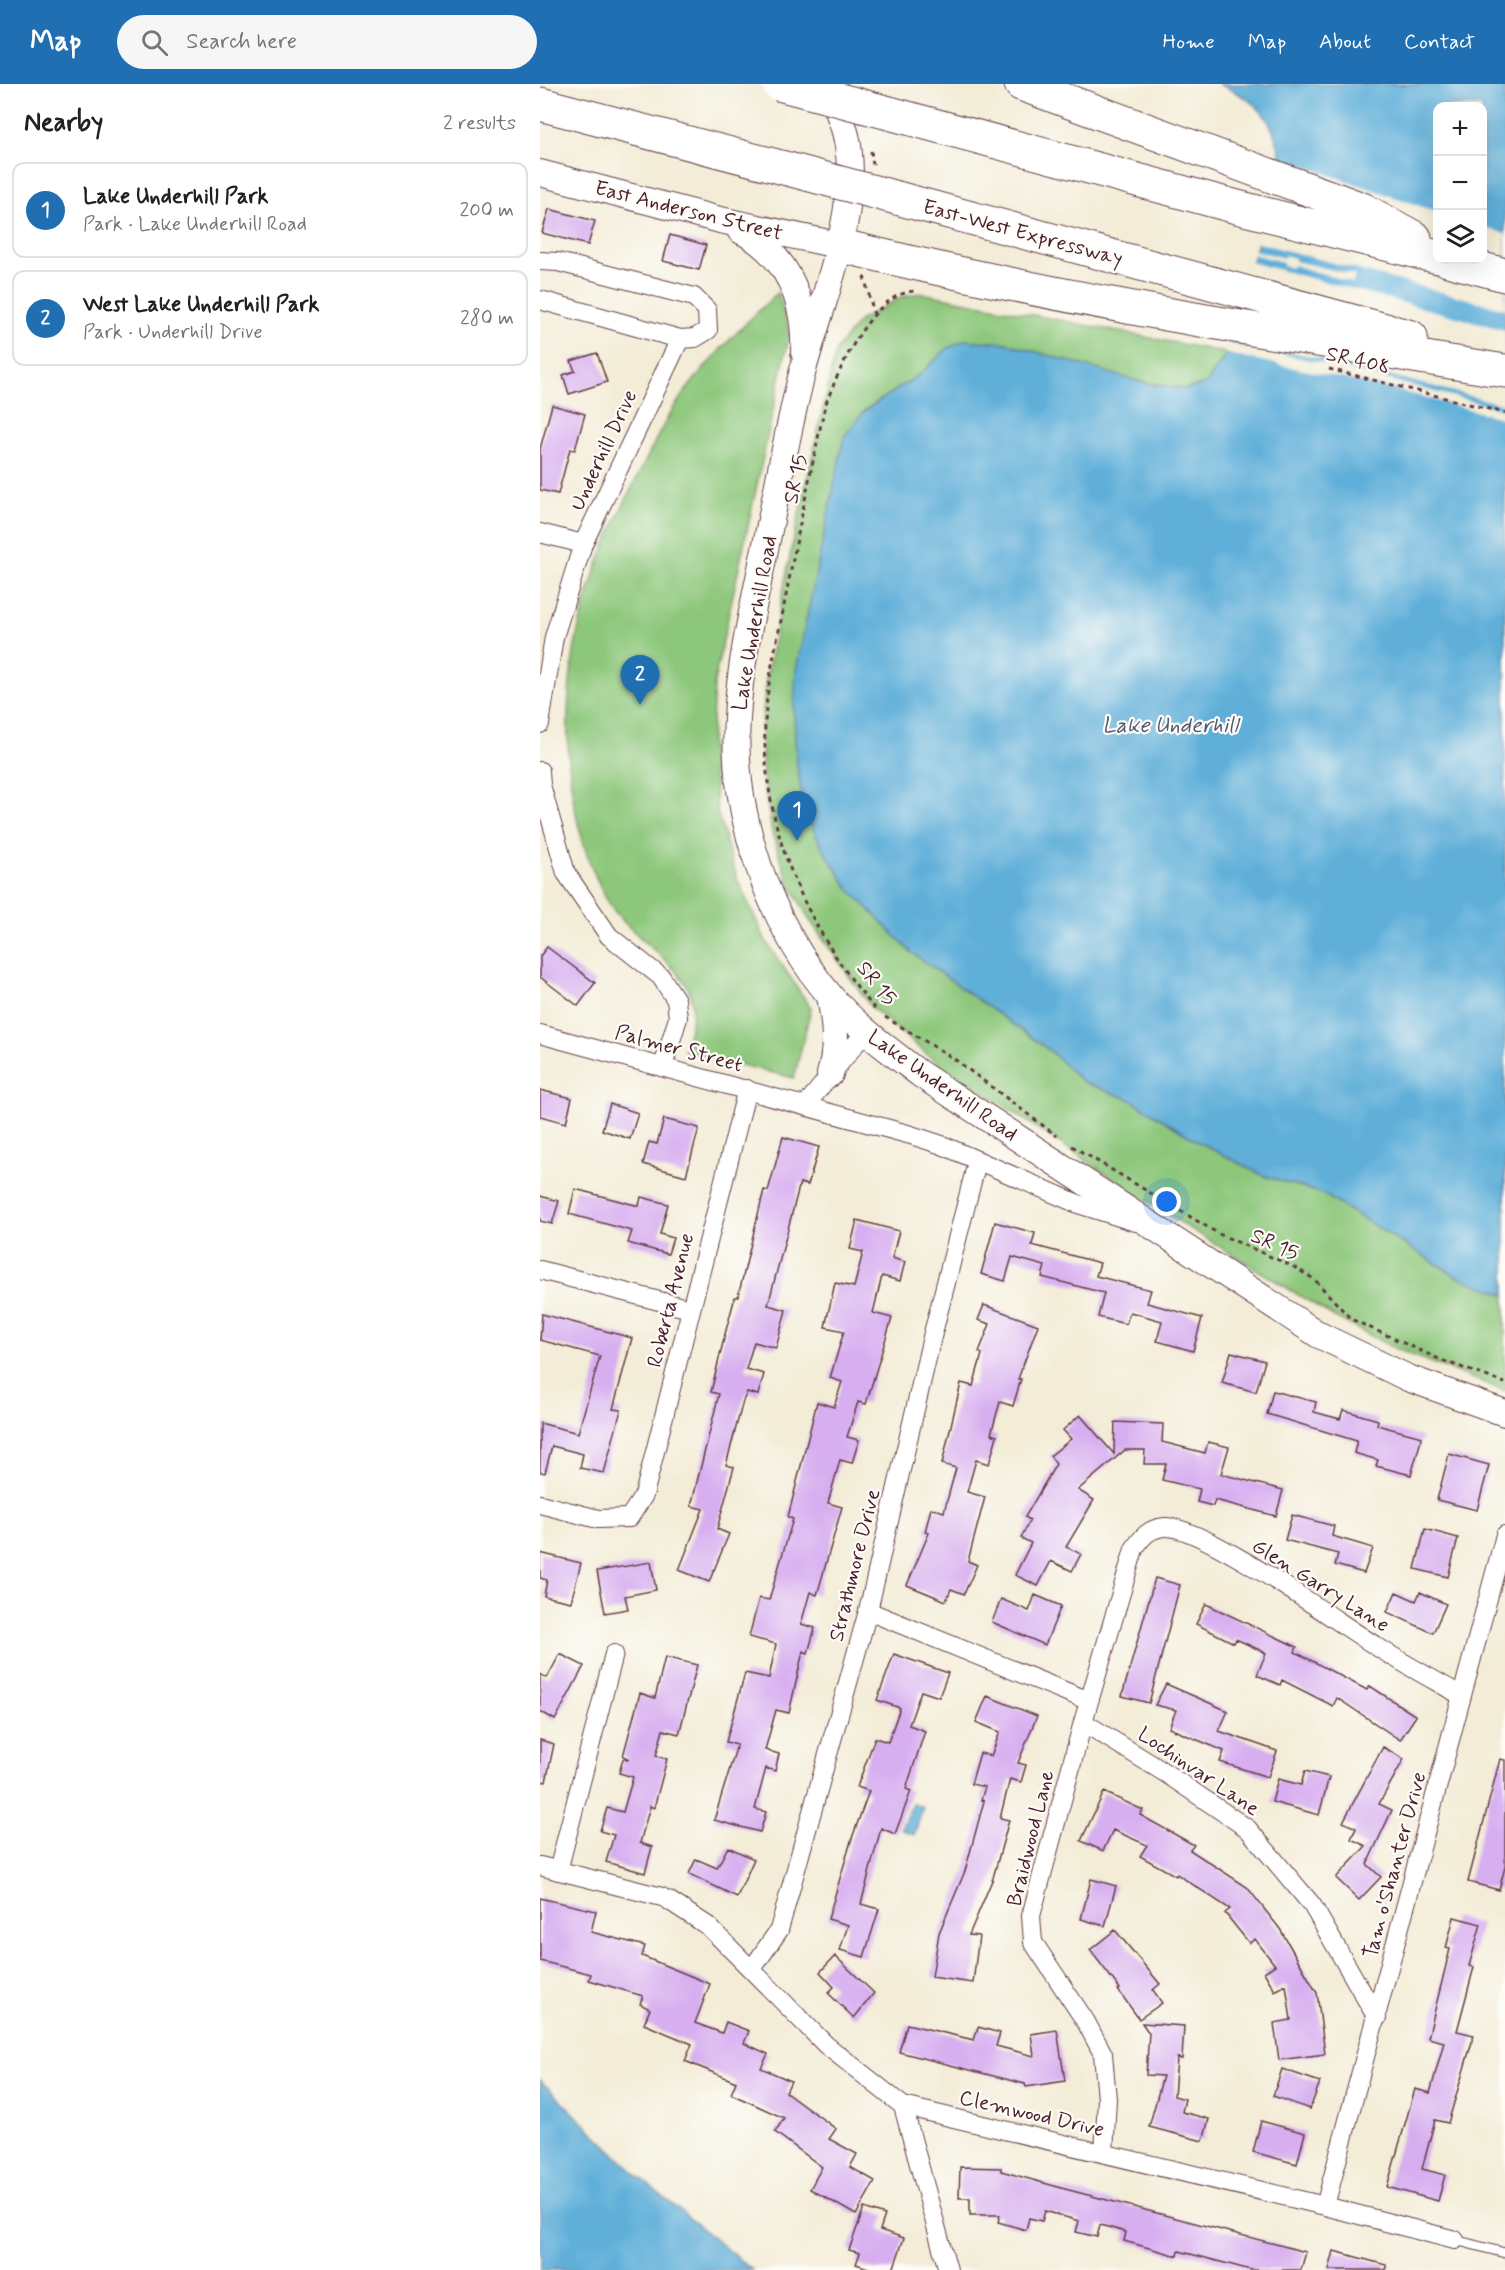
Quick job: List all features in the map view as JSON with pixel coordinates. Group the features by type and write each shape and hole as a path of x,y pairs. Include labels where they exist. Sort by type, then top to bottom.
{"highway":[{"path":"779,84 1237,207 1433,255"},
{"path":"1021,84 1362,209 1433,250"},
{"name":"East-West Expressway","path":"540,104 1505,362"},
{"path":"838,245 980,279 1210,322 1505,371"},
{"path":"1467,264 1505,275"}],"main road":[{"name":"Lake Underhill Road","path":"827,84 847,139 850,165 849,193 822,314 804,370 747,638 739,694 737,749 743,802 756,859 779,914 812,971 830,996 866,1032 920,1074 1319,1335 1408,1378 1505,1413"},
{"name":"East Anderson Street","path":"540,173 720,220 838,245"},
{"name":"Lake Underhill Road","path":"720,220 757,239 779,260 789,278 803,324 804,370"},
{"path":"830,996 837,1032 836,1054 830,1074"}],"street":[{"path":"540,261 558,262 694,297 707,310 708,330 695,338 680,339 540,300"},
{"name":"Underhill Drive","path":"540,724 554,637 583,544 680,339"},
{"path":"540,533 583,544"},
{"path":"540,780 566,873 609,936 662,977 676,1000 678,1018 663,1066"},
{"path":"806,1105 866,1032"},
{"name":"Palmer Street","path":"540,1034 806,1105 942,1145 1078,1204 1154,1228"},
{"name":"Roberta Avenue","path":"540,1504 598,1520 629,1518 644,1495 747,1089"},
{"name":"Strathmore Drive","path":"752,1969 779,1930 868,1611 932,1338 977,1162"},
{"path":"540,1270 690,1309"},
{"name":"Glen Garry Lane","path":"1151,1529 1167,1526 1197,1534 1378,1647 1462,1696"},
{"name":"Braidwood Lane","path":"1104,2153 1107,2099 1103,2054 1086,2022 1033,1942 1031,1916 1083,1722 1134,1549 1151,1529"},
{"name":"Tam o'Shanter Drive","path":"1325,2206 1505,1535"},
{"path":"868,1611 1089,1701"},
{"path":"549,1868 614,1654"},
{"name":"Lochinvar Lane","path":"1083,1722 1167,1773 1248,1829 1312,1905 1377,2018"},
{"name":"Clemwood Drive","path":"549,1868 665,1898 708,1926 826,2045 903,2106 1325,2206 1455,2240"},
{"path":"903,2106 948,2270"}],"lane":[{"path":"1455,2240 1505,2253"}],"path":[{"name":"SR 15","path":"864,276 874,314 836,378 825,406 779,632 767,704 765,745 771,801 780,843 792,879 813,921 878,1013 953,1058 1063,1140"},
{"name":"SR 408","path":"1326,369 1505,413"},
{"name":"SR 15","path":"1070,1145 1103,1162 1219,1234 1292,1266 1314,1279 1351,1319 1441,1360 1505,1383"}],"green space":[{"path":"778,292 790,333 714,682 711,745 717,811 737,879 767,943 811,1008 794,1078 684,1051 692,1011 691,997 686,986 667,962 617,914 600,887 586,853 571,783 568,723 575,646 583,610 594,574 624,503 666,421 686,390 724,346"},
{"path":"921,293 1227,353 1206,384 1185,389 948,348 919,375 864,411 794,709 796,760 804,810 823,849 849,889 911,952 1049,1050 1083,1082 1131,1100 1197,1141 1262,1175 1323,1194 1458,1277 1505,1295 1505,1391 1394,1348 1333,1316 1173,1218 930,1057 871,1007 809,919 787,878 772,833 763,776 761,732 766,679 791,551 836,350 859,321 901,297"}],"water":[{"name":"Lake Underhill","path":"1219,84 1505,84 1505,1295 1458,1277 1323,1194 1262,1175 1197,1141 1131,1100 1083,1082 1049,1050 911,952 849,889 823,849 804,810 796,760 794,709 796,670 844,437 864,411 919,375 948,348 965,340 1006,343 1148,384 1185,389 1206,384 1227,353 1281,159 1274,132 1268,121 1262,112 1244,97"},
{"path":"912,1803 923,1807 914,1835 901,1829"},
{"path":"540,2080 638,2176 752,2270 540,2270"}],"pier":[{"path":"1278,157 1433,211 1433,264 1487,264 1487,228 1505,234 1505,309 1255,242"},
{"path":"1253,250 1284,258 1285,255 1295,258 1295,261 1355,275 1353,283 1293,265 1292,268 1283,266 1283,262 1252,254"},
{"path":"1250,262 1505,330 1505,405 1330,360 1228,339"},
{"path":"1227,343 1329,364 1505,410 1505,419 1389,388 1224,353"}],"building":[{"path":"549,209 595,221 588,245 542,233"},
{"path":"670,235 706,245 699,270 663,261"},
{"path":"597,353 607,382 569,394 563,375 575,371 571,361"},
{"path":"552,405 585,414 575,450 570,449 558,494 540,490 540,449"},
{"path":"547,947 595,983 578,1006 540,977 540,956"},
{"path":"540,1090 572,1098 566,1123 540,1116"},
{"path":"610,1104 638,1113 630,1139 602,1130"},
{"path":"664,1119 699,1128 686,1176 643,1164 649,1142 657,1144"},
{"path":"783,1137 819,1147 808,1185 800,1183 768,1305 786,1310 776,1348 754,1342 746,1369 764,1374 758,1395 747,1392 743,1401 726,1465 734,1467 717,1529 729,1534 709,1582 679,1570 703,1509 691,1506 719,1394 711,1392 735,1297 738,1297 764,1190 768,1191"},
{"path":"575,1189 639,1206 641,1197 668,1204 660,1234 673,1238 668,1254 628,1243 632,1231 569,1214"},
{"path":"540,1196 559,1201 552,1224 540,1221"},
{"path":"857,1220 899,1231 892,1258 905,1262 900,1281 882,1276 873,1313 892,1318 866,1404 858,1402 847,1437 859,1440 852,1463 840,1460 828,1503 842,1507 817,1595 810,1592 801,1624 815,1628 808,1653 803,1651 789,1713 776,1710 765,1750 779,1754 775,1771 766,1768 755,1809 766,1812 760,1832 714,1820 737,1745 726,1742 745,1673 769,1678 776,1644 749,1637 759,1598 769,1600 793,1519 788,1517 817,1402 834,1407 842,1382 830,1378 844,1331 825,1327 835,1283 854,1287 863,1252 850,1249"},
{"path":"995,1222 1035,1233 1032,1245 1100,1263 1096,1276 1151,1290 1147,1303 1202,1318 1193,1351 1157,1341 1162,1321 1130,1312 1126,1324 1098,1317 1104,1293 1042,1277 1045,1266 1012,1257 1005,1281 981,1274"},
{"path":"984,1305 1038,1325 1018,1379 1021,1379 1013,1406 1000,1402 991,1434 997,1436 989,1464 976,1460 967,1492 985,1497 968,1561 977,1565 964,1594 951,1589 946,1601 907,1585 929,1533 925,1532 931,1508 944,1512 956,1468 942,1464 961,1383 973,1386 982,1354 979,1352 990,1324 978,1320"},
{"path":"542,1314 632,1338 613,1409 621,1410 604,1473 580,1468 583,1454 552,1446 545,1473 540,1472 540,1423 578,1433 600,1356 540,1340"},
{"path":"1231,1352 1265,1361 1256,1392 1222,1383"},
{"path":"1273,1391 1316,1402 1314,1412 1340,1419 1343,1410 1378,1420 1377,1425 1422,1437 1411,1475 1376,1466 1378,1460 1354,1453 1357,1441 1267,1414"},
{"path":"1080,1415 1114,1454 1115,1422 1163,1424 1162,1442 1205,1453 1208,1442 1229,1447 1221,1474 1283,1490 1276,1516 1215,1500 1213,1506 1197,1502 1200,1489 1162,1480 1166,1464 1144,1464 1145,1450 1125,1450 1078,1490 1094,1500 1066,1547 1081,1554 1072,1571 1051,1561 1038,1586 1015,1575 1031,1543 1021,1538 1030,1520 1025,1517 1056,1464 1050,1456 1071,1439 1063,1430"},
{"path":"1449,1454 1489,1465 1477,1510 1437,1500"},
{"path":"1292,1515 1334,1526 1332,1536 1373,1548 1364,1573 1335,1565 1338,1554 1285,1540"},
{"path":"1425,1529 1458,1538 1448,1577 1415,1569"},
{"path":"540,1553 581,1563 571,1602 544,1596 547,1580 540,1578"},
{"path":"651,1562 656,1590 625,1596 628,1609 605,1613 597,1571"},
{"path":"1155,1578 1180,1585 1149,1703 1122,1696"},
{"path":"1396,1592 1416,1601 1420,1592 1446,1604 1433,1633 1387,1612"},
{"path":"1035,1595 1061,1606 1045,1645 992,1622 1001,1599 1029,1611"},
{"path":"1206,1604 1297,1647 1295,1652 1367,1690 1370,1686 1416,1716 1400,1740 1337,1698 1333,1706 1282,1680 1280,1685 1257,1675 1266,1653 1236,1639 1234,1643 1196,1624"},
{"path":"560,1654 584,1666 555,1720 540,1711 540,1674 547,1678"},
{"path":"894,1654 948,1673 939,1697 921,1691 909,1725 925,1731 906,1789 911,1791 895,1834 881,1828 861,1904 879,1909 864,1957 840,1950 848,1925 828,1919 851,1841 869,1791 857,1787 875,1738 888,1742 900,1708 877,1700"},
{"path":"665,1657 697,1665 679,1734 663,1730 656,1756 667,1759 654,1808 650,1806 640,1843 652,1847 645,1873 606,1862 614,1835 600,1831 607,1808 623,1812 633,1777 619,1773 623,1759 629,1759 623,1756 640,1693 655,1698"},
{"path":"1166,1684 1228,1711 1219,1731 1277,1751 1268,1777 1220,1762 1224,1751 1169,1728 1176,1710 1155,1705"},
{"path":"987,1696 1037,1716 1018,1763 1026,1765 1021,1782 1010,1779 1000,1818 1009,1820 993,1878 969,1935 979,1936 973,1983 932,1977 939,1933 965,1871 984,1801 981,1800 985,1787 971,1784 980,1753 991,1756 1000,1732 976,1722"},
{"path":"540,1740 554,1744 546,1782 540,1781"},
{"path":"1383,1747 1404,1759 1379,1804 1392,1810 1367,1864 1381,1877 1359,1900 1336,1878 1366,1846 1351,1839 1356,1828 1343,1822"},
{"path":"1500,1759 1505,1760 1505,1867 1499,1890 1468,1882"},
{"path":"1305,1771 1329,1777 1319,1815 1272,1802 1278,1779 1301,1785"},
{"path":"1104,1792 1143,1810 1140,1815 1194,1845 1190,1850 1247,1887 1280,1929 1317,1993 1325,2054 1279,2060 1274,2023 1291,2020 1286,1985 1275,1991 1264,1972 1275,1965 1255,1939 1249,1943 1225,1913 1230,1909 1177,1874 1176,1876 1140,1856 1147,1845 1113,1830 1103,1851 1081,1841"},
{"path":"728,1847 754,1859 737,1897 689,1874 696,1859 717,1868"},
{"path":"1091,1879 1116,1886 1105,1926 1081,1919"},
{"path":"540,1898 596,1911 591,1932 645,1946 642,1956 710,1984 695,2023 722,2033 726,2022 749,2031 744,2043 768,2054 761,2068 791,2081 786,2092 836,2129 829,2139 857,2154 850,2167 875,2181 856,2215 810,2189 822,2167 775,2132 784,2118 731,2094 736,2082 685,2061 692,2044 644,2024 650,2009 640,2004 643,1996 589,1980 591,1974 540,1961"},
{"path":"1454,1917 1481,1924 1469,1966 1474,1967 1457,2031 1474,2035 1448,2123 1435,2120 1422,2169 1445,2175 1438,2201 1387,2187 1415,2089 1430,2093 1444,2042 1428,2038 1450,1949 1446,1948"},
{"path":"1115,1930 1160,1984 1153,1990 1162,2003 1139,2019 1118,1990 1120,1989 1090,1950"},
{"path":"835,1956 874,1993 854,2018 828,1993 834,1987 820,1972"},
{"path":"1142,2023 1184,2026 1182,2059 1177,2058 1174,2096 1185,2099 1182,2112 1209,2119 1203,2141 1149,2127 1163,2076 1146,2075 1149,2033"},
{"path":"907,2024 974,2040 978,2027 1000,2033 996,2046 1034,2056 1031,2034 1057,2030 1065,2081 1026,2087 1025,2084 899,2052"},
{"path":"1282,2069 1320,2082 1310,2109 1273,2096"},
{"path":"1261,2121 1305,2133 1297,2164 1253,2152"},
{"path":"960,2167 1001,2168 1001,2171 1065,2189 1306,2252 1301,2270 1251,2270 1179,2251 1178,2256 1124,2241 1126,2232 1100,2225 1097,2237 1076,2232 1079,2221 1045,2211 1042,2221 1029,2218 1026,2230 998,2222 1000,2215 970,2215 970,2198 959,2198"},
{"path":"864,2208 885,2215 880,2230 904,2238 893,2270 874,2270 856,2264 860,2253 849,2250"},
{"path":"1334,2251 1386,2265 1386,2270 1329,2270"}],"place":[{"name":"West Lake Underhill Park","path":"640,705"},
{"name":"Lake Underhill Park","path":"797,841"}]}
